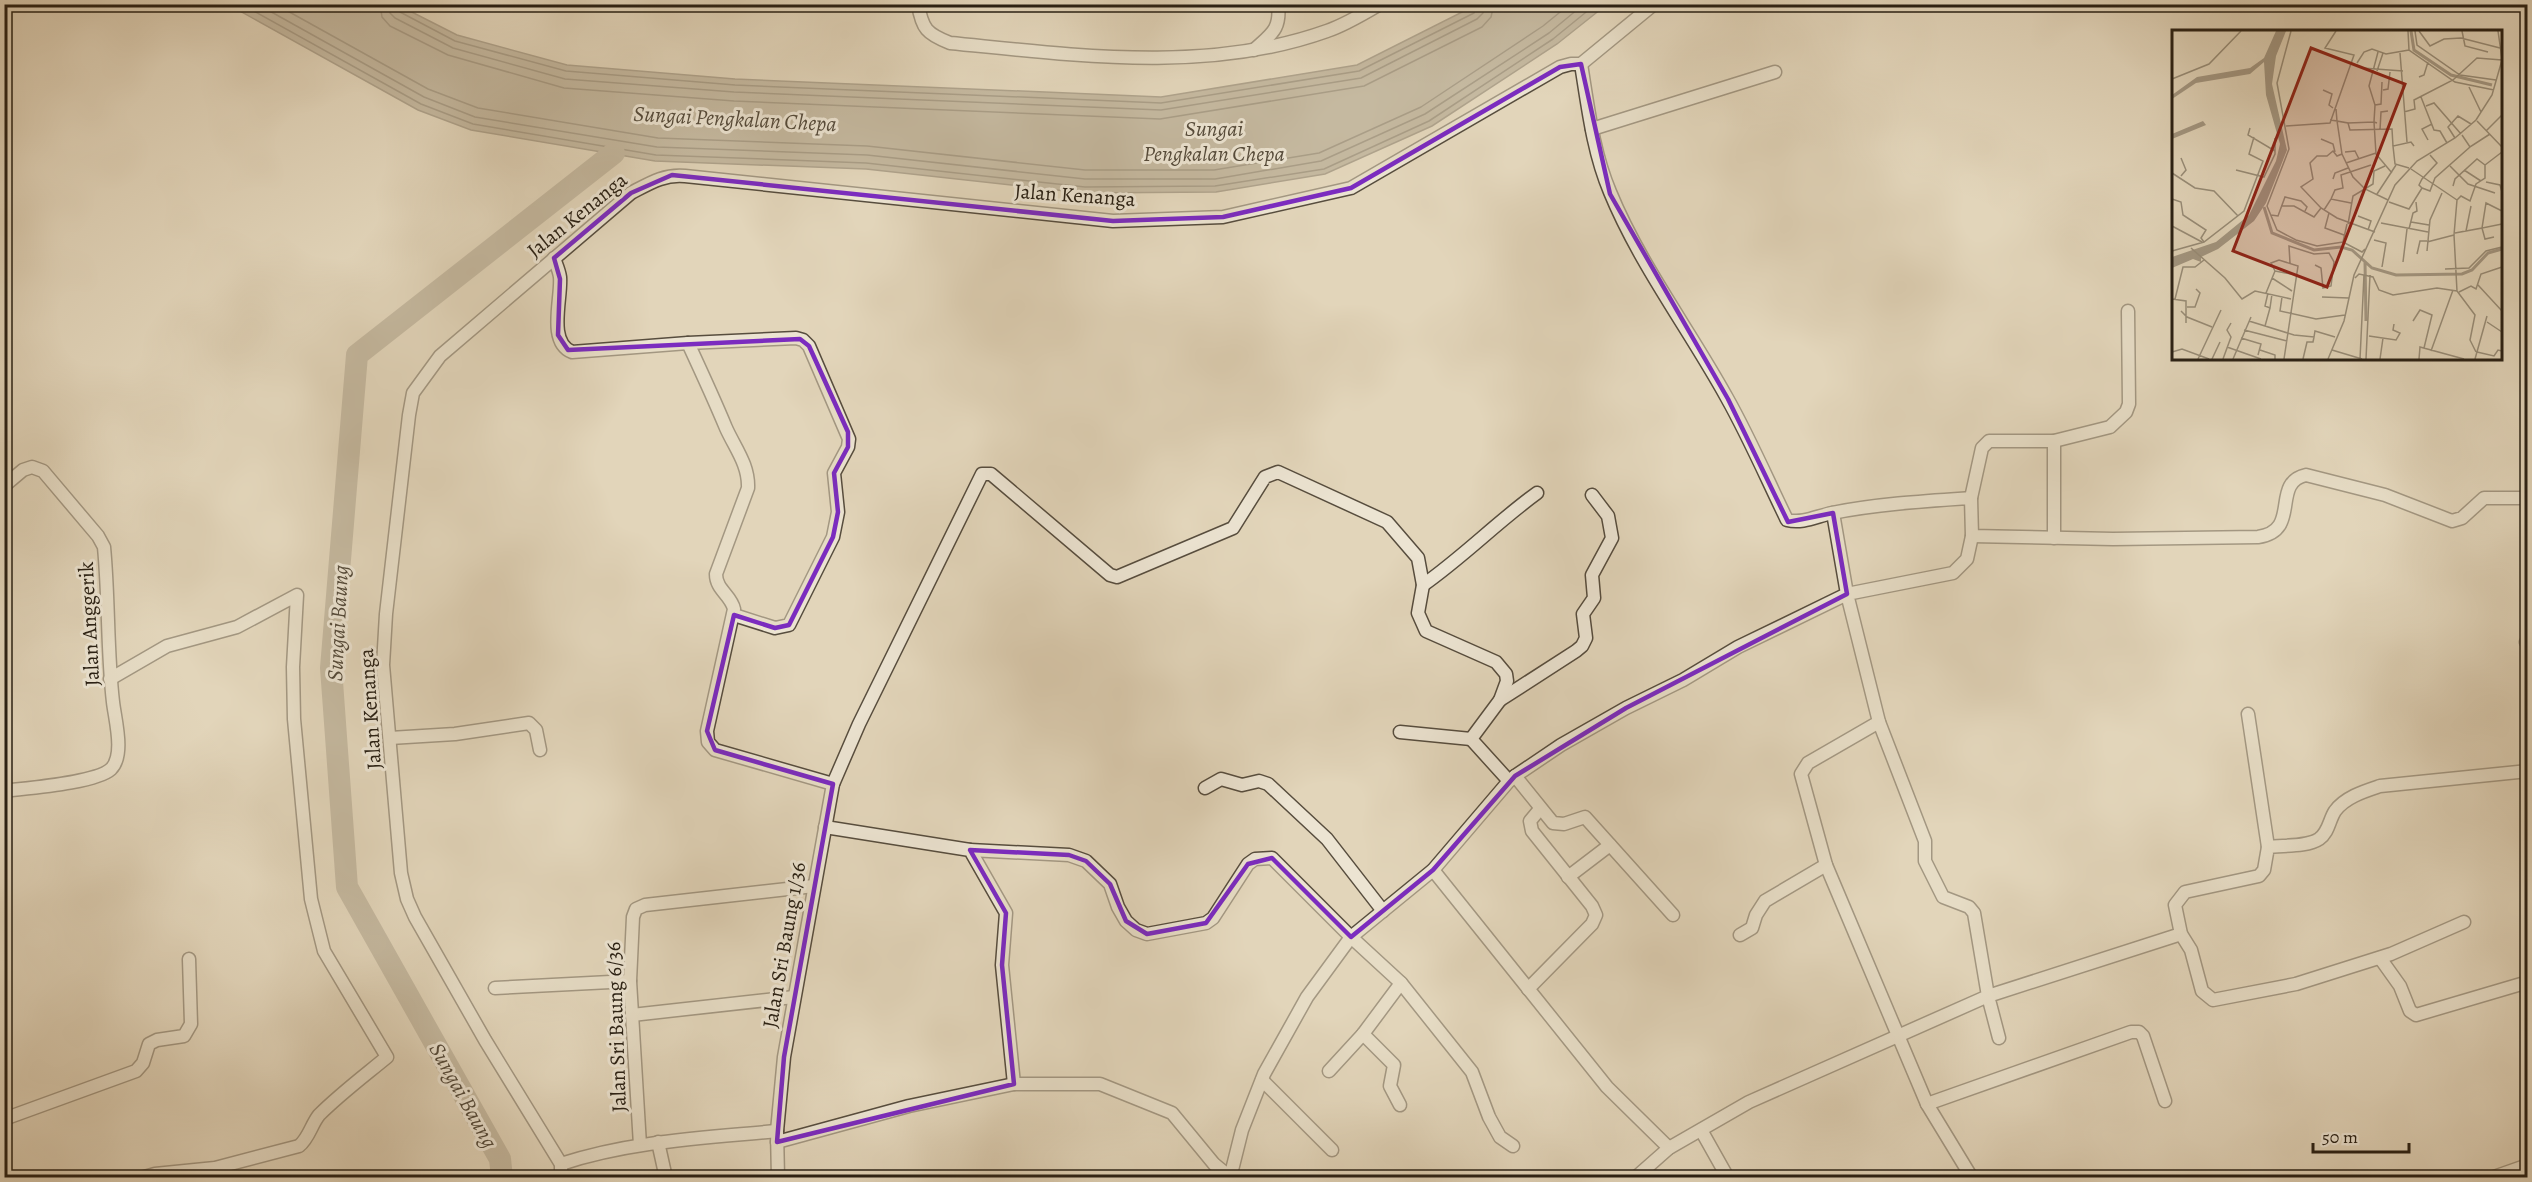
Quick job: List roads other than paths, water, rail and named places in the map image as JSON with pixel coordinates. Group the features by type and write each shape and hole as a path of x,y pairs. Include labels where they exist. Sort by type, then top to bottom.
{"street":[{"path":"918,4 925,30 950,44 1084,56 1177,57 1279,46 1329,31 1380,4"},
{"path":"1254,50 1276,30 1279,21 1278,4"},
{"name":"Jalan Kenanga","path":"561,1164 485,1040 406,899 401,873 383,665 384,647 413,393 440,356 632,193 658,178 672,175 1113,221 1223,217 1351,188 1560,67 1581,64 1654,4"},
{"path":"1581,64 1601,170 1610,194 1651,272 1728,399 1787,520 1802,522 1833,513 1934,500 1971,498"},
{"path":"1592,129 1775,72"},
{"path":"554,258 560,279 558,335 561,344 573,352 796,338 803,340 814,357 849,439 848,447 834,473 838,512 833,537 791,621 780,629 734,615"},
{"path":"561,1178 561,1164 601,1152 658,1142 777,1136 1014,1084 1102,1085 1170,1112 1214,1164 1230,1177 1242,1130 1262,1080 1307,997 1351,937 1433,870 1512,779 1562,745 1626,708 1683,680 1738,647 1847,594 1953,573 1967,559 1972,536 1971,498 1982,448 1989,441 2054,441 2113,426 2127,410 2128,311"},
{"path":"688,343 747,471 748,488 716,574 718,587 733,604 734,615 707,731 708,742 715,750 833,784"},
{"path":"2054,441 2054,538"},
{"name":"Jalan Anggerik","path":"4,486 23,470 32,467 42,471 98,536 104,547 110,679 117,746 117,759 111,768 95,777 4,791"},
{"name":"Jalan Sri Baung 1/36","path":"778,1178 777,1136 784,1057 833,784 859,724 980,476 986,473 991,474 1110,575 1117,577 1233,528 1265,477 1278,472 1385,520 1417,556 1423,585"},
{"path":"1972,536 2113,539 2270,536 2282,522 2289,485 2298,477 2306,475 2385,495 2452,522 2462,518 2484,498 2528,498"},
{"path":"1471,739 1500,700 1507,678 1497,663 1426,630 1418,613 1423,585 1450,566 1504,518 1537,494"},
{"path":"1500,700 1576,651 1586,638 1583,617 1594,598 1592,575 1612,538 1608,516 1592,495"},
{"path":"1833,513 1847,594 1879,723 1925,841 1926,864 1943,897 1970,908 1974,913 1988,996 1999,1038"},
{"path":"110,679 167,646 237,627 297,595 293,667 294,719 311,899 324,951 387,1057 316,1118 306,1141 299,1146 215,1167 141,1178"},
{"path":"2248,714 2268,847 2265,870 2259,876 2187,892 2179,897 2175,908 2181,934 2191,950 2202,991 2213,999 2296,984 2380,958 2464,922"},
{"path":"390,738 455,734 528,723 536,730 540,750"},
{"path":"1879,723 1808,763 1802,769 1801,778 1826,866 1927,1104 1972,1178"},
{"path":"1400,732 1471,739 1556,824 1585,817 1673,915"},
{"path":"2268,847 2318,840 2327,831 2335,812 2342,804 2380,786 2528,771"},
{"path":"1205,788 1221,779 1242,785 1259,781 1268,784 1327,839 1383,911"},
{"path":"1527,989 1595,920 1592,906 1542,845 1530,826 1530,821 1540,809"},
{"path":"825,827 970,850 1069,855 1086,861 1110,884 1118,908 1126,921 1136,930 1147,934 1206,923 1213,918 1248,864 1255,859 1272,858 1401,983 1472,1072 1489,1117 1500,1137 1513,1146"},
{"path":"1568,876 1610,845"},
{"path":"970,850 1006,913 1002,965 1014,1084"},
{"path":"1740,935 1752,928 1756,915 1765,900 1826,866"},
{"path":"1433,870 1607,1087 1669,1148"},
{"name":"Jalan Sri Baung 6/36","path":"640,1145 630,981 633,917 640,906 814,886"},
{"path":"1635,1178 1669,1148 1749,1102 1898,1034 1988,996 2181,934"},
{"path":"2380,958 2400,986 2410,1011 2416,1015 2528,982"},
{"path":"4,1119 136,1071 143,1063 146,1048 152,1042 184,1036 191,1024 189,959"},
{"path":"495,988 630,981"},
{"path":"1329,1071 1363,1034 1401,983"},
{"path":"632,1015 794,997"},
{"path":"1927,1104 2131,1032 2139,1032 2143,1036 2165,1101"},
{"path":"1363,1034 1391,1061 1394,1069 1390,1086 1400,1105"},
{"path":"1262,1080 1332,1150"},
{"path":"1701,1130 1728,1178"},
{"path":"658,1142 666,1178"},
{"path":"2491,1178 2528,1165"}],"water":[{"name":"Sungai Pengkalan Chepa","path":"229,5 398,5 457,35 567,65 735,79 1161,97 1357,65 1476,5 1606,5 1557,44 1432,126 1325,174 1216,192 1084,193 866,169 655,161 471,130 418,110"}],"waterway":[{"name":"Sungai Baung","path":"502,1178 500,1159 347,887 331,668 357,355 614,153"}]}
